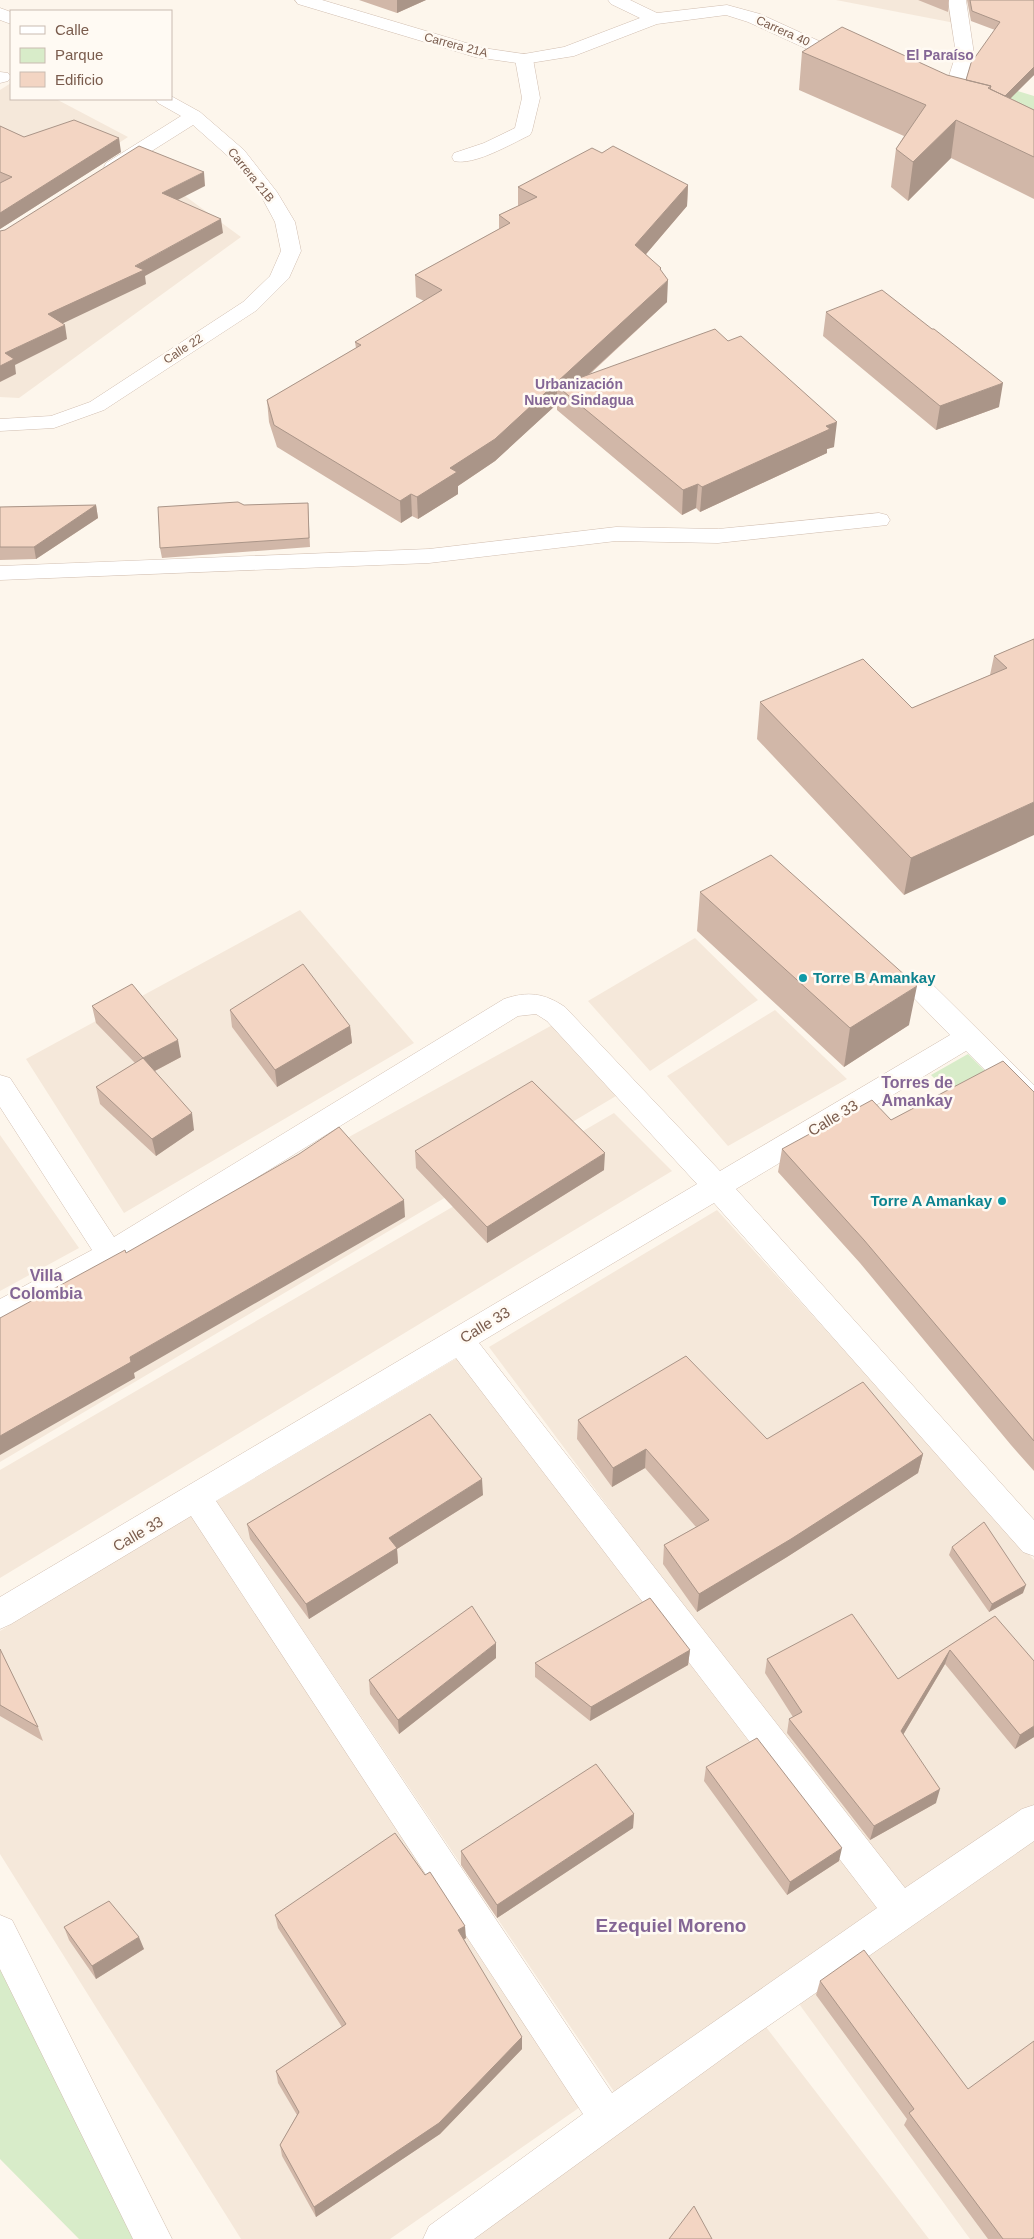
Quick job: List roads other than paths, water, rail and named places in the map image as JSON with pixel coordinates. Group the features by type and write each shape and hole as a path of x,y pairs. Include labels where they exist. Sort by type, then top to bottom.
{"street":[{"name":"Carrera 21A","path":"304,0 481,53 524,59 568,52 654,19 729,5"},
{"path":"617,0 654,19"},
{"path":"948,107 965,54 957,0"},
{"name":"Carrera 40","path":"729,5 860,66"},
{"path":"461,157 491,147 522,131 531,98 524,59"},
{"path":"930,99 948,107 967,112"},
{"name":"Carrera 21B","path":"166,100 194,116 237,154 268,192 285,222 291,251"},
{"path":"101,175 194,116"},
{"name":"Calle 22","path":"0,425 54,422 97,406 250,306 279,278 291,251"},
{"path":"0,573 429,556 616,534 718,536 879,520"},
{"path":"916,984 1034,1102"},
{"path":"0,1313 110,1254 512,1006 541,1004 556,1014 717,1187 1034,1542"},
{"name":"Calle 33","path":"0,1614 197,1499 970,1036"},
{"path":"0,1085 110,1254"},
{"path":"460,1341 901,1911"},
{"path":"197,1499 607,2117"},
{"path":"442,2239 607,2117 901,1911 1034,1821"},
{"path":"0,1932 153,2239"}],"place":[{"name":"Torre B Amankay","path":"803,978"},
{"name":"Torre A Amankay","path":"1002,1201"}],"district":[{"name":"El Paraíso","path":"940,55"},
{"name":"Urbanización Nuevo Sindagua","path":"579,392"},
{"name":"Torres de Amankay","path":"917,1091"},
{"name":"Villa Colombia","path":"46,1284"},
{"name":"Ezequiel Moreno","path":"671,1925"}]}
